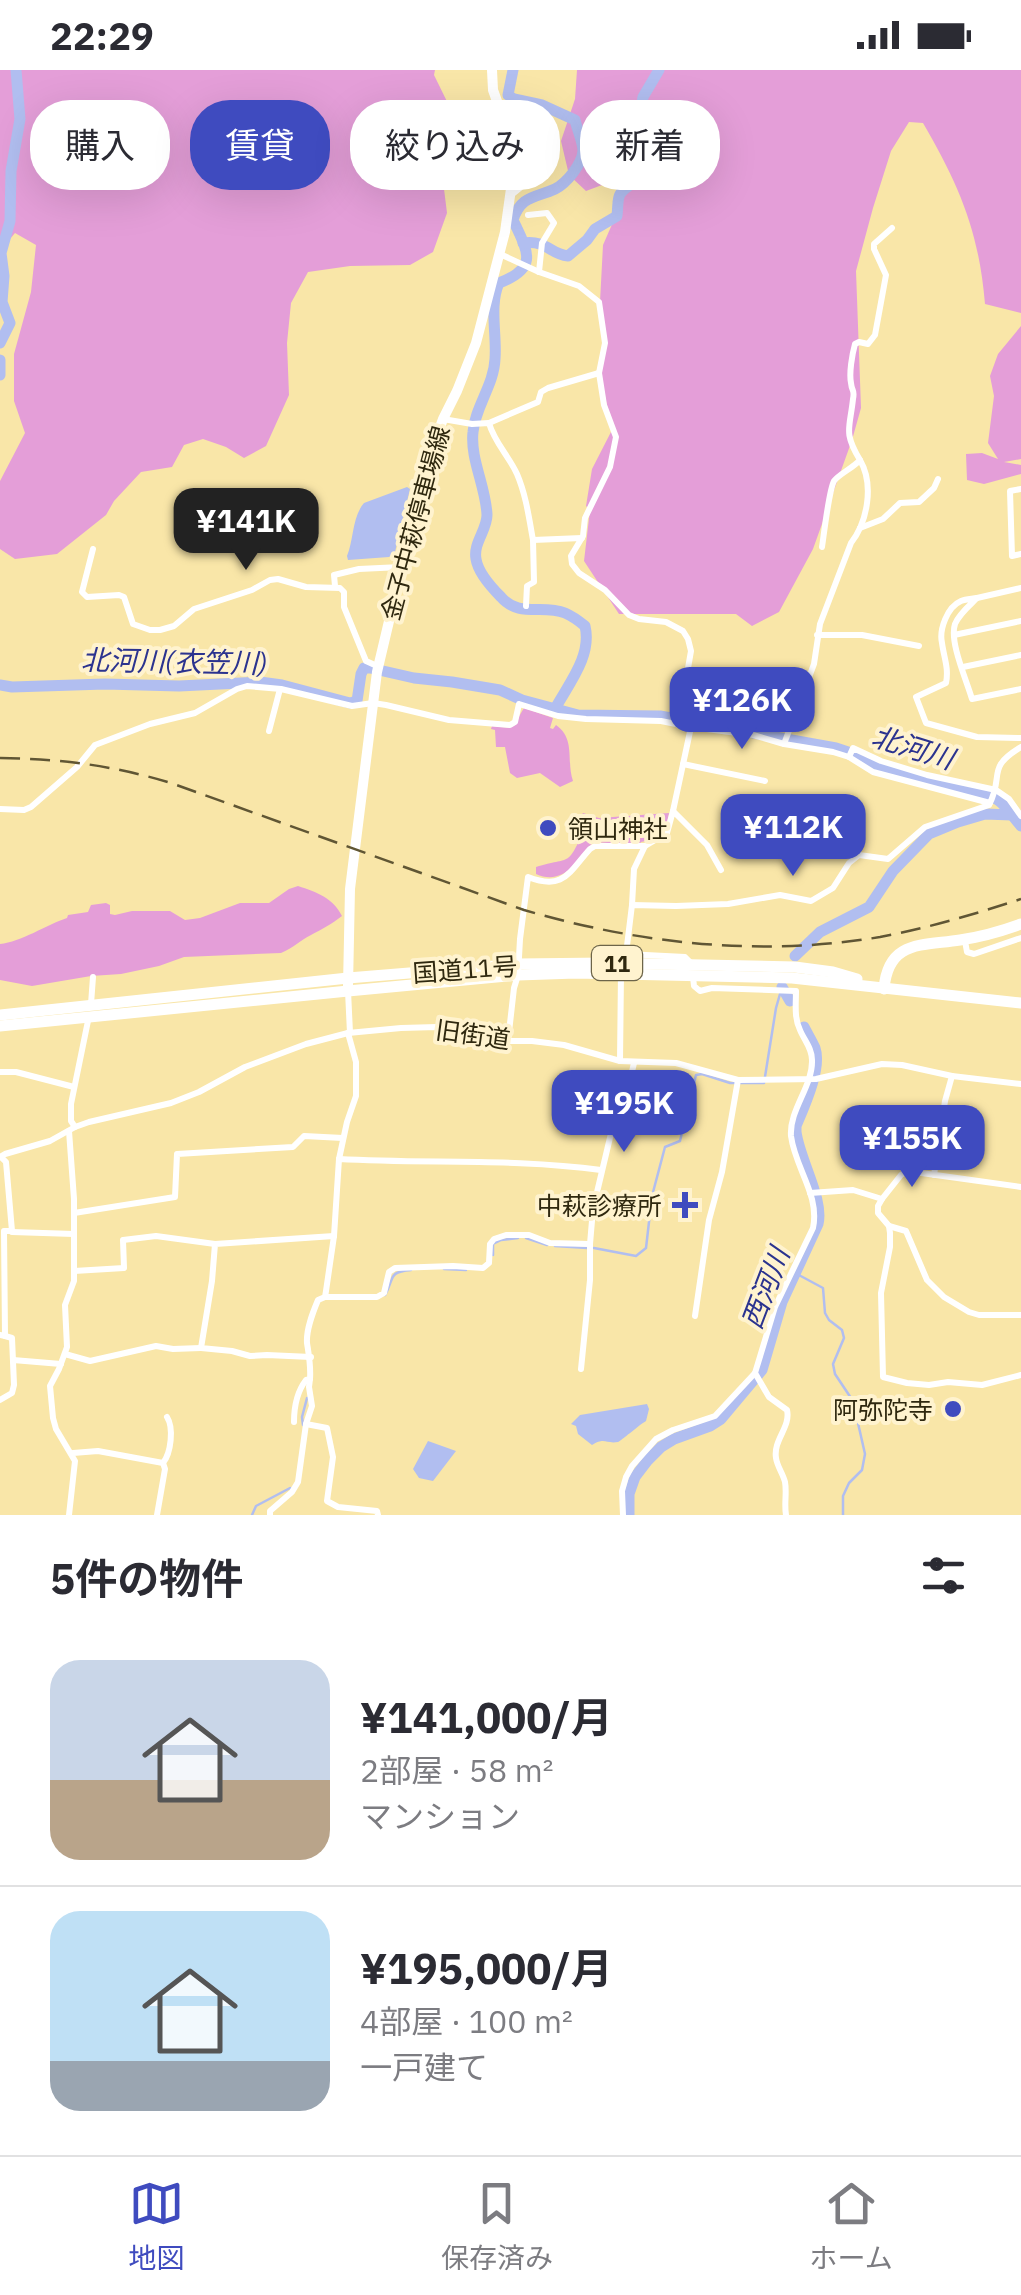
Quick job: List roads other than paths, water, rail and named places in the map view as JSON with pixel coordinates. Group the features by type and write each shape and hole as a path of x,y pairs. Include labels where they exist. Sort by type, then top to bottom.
{"highway":[{"path":"884,986 886,970 906,948 965,940 1021,924"},
{"name":"国道11号","path":"0,1014 90,1010 605,963 693,971"},
{"name":"国道11号","path":"518,969 621,974 794,968 834,972 930,993 1021,1002"},
{"name":"国道11号","path":"0,1026 90,1010"}],"main road":[{"name":"金子中萩停車場線","path":"492,70 497,100"},
{"name":"金子中萩停車場線","path":"348,984 350,890 378,669 425,468 476,343 511,190"}],"street":[{"path":"510,196 517,190"},
{"path":"528,215 548,213 554,224 542,245 539,272"},
{"path":"785,740 814,664 818,635 850,543 860,528 869,486 868,475 853,449 848,423 854,397 850,381 852,354 855,344 868,344 876,335 886,276 874,244 892,228"},
{"path":"499,254 579,286 599,302 605,342 599,374 616,438 610,467 571,556 574,569 605,590 629,615 666,622 683,631 690,652 684,691 692,710 667,833 645,846 596,846 565,878 556,882 543,883 528,877 508,1041"},
{"path":"443,419 480,423 538,402 540,392 548,388 599,374"},
{"path":"480,423 505,452 523,490 534,540 534,582 527,586 526,606"},
{"path":"822,547 835,480 860,460"},
{"path":"860,528 884,519 900,503 919,502 938,479"},
{"path":"1021,489 1010,491 1010,540 1012,556 1021,554"},
{"path":"534,540 582,538"},
{"path":"92,549 82,592 87,597 124,597 134,624 150,630 174,626 194,609 270,580 335,586 344,592 344,606 366,661 378,669"},
{"path":"335,586 334,575 346,570 400,567"},
{"path":"1021,588 961,601 955,606 944,623 946,683 916,697 930,726 976,737 1021,738"},
{"path":"977,598 962,613 954,634 972,699 1021,689"},
{"path":"954,634 1021,621"},
{"path":"818,635 862,635 919,646"},
{"path":"963,667 1021,654"},
{"path":"0,808 31,808 77,767 95,745 150,724 194,713 237,689 262,686 345,705 373,704 472,723 510,725 519,704 558,716 691,723 851,753 926,776 995,791 1009,798 1021,816"},
{"path":"269,731 280,689"},
{"path":"632,904 728,904 780,895 812,901 833,888 849,862 859,855 888,859 925,827 985,807 995,791 1003,758 1021,747"},
{"path":"851,753 872,772 990,802"},
{"path":"683,764 765,781"},
{"path":"673,811 707,844 721,870"},
{"path":"623,1515 626,1477 656,1439 715,1416 756,1375 775,1306 812,1228 815,1206 814,1192 799,1166 792,1137 792,1126 811,1079 812,1060 798,1028 796,991 712,988 700,992 694,986 693,971 685,957 626,954 634,869 645,846"},
{"path":"965,940 967,952 974,954 1021,938"},
{"path":"620,1061 621,974"},
{"path":"69,1515 75,1461 56,1429 50,1386 67,1347 65,1305 74,1281 71,1134 74,1087 93,976"},
{"path":"270,1515 298,1482 312,1406 306,1340 334,1236 339,1159 356,1096 348,984"},
{"name":"旧街道","path":"1,1157 50,1141 72,1129 171,1103 245,1067 349,1033 457,1029 508,1041 564,1044 620,1061 676,1063 738,1082 811,1079 882,1064 1021,1084"},
{"path":"581,1369 593,1209 618,1104 628,1090 634,1063"},
{"path":"0,1072 16,1072 74,1087"},
{"path":"934,1174 944,1101 952,1076"},
{"path":"694,1316 708,1220 722,1172 738,1082"},
{"path":"74,1213 176,1197 176,1154 293,1147 304,1136 344,1138"},
{"path":"1,1157 6,1162 12,1234 74,1234"},
{"path":"339,1159 552,1163 602,1170"},
{"path":"1021,1187 908,1171 878,1206 878,1213 889,1226 906,1231 926,1280 944,1297 979,1315 1021,1315"},
{"path":"814,1192 853,1190 882,1199"},
{"path":"889,1226 890,1247 881,1293 883,1377 928,1385 982,1385 1021,1375"},
{"path":"0,1400 12,1393 12,1338 3,1336 4,1232 12,1231"},
{"path":"319,1301 378,1297 384,1293 395,1268 483,1268 489,1263 490,1244 506,1235 529,1234 550,1243 590,1247"},
{"path":"74,1271 124,1268 123,1240 156,1236 215,1244 334,1236"},
{"path":"201,1348 215,1244"},
{"path":"65,1354 90,1361 156,1346 232,1351 250,1356 308,1357"},
{"path":"13,1360 61,1364"},
{"path":"756,1375 769,1397 788,1410 776,1458 786,1486 786,1515"},
{"path":"294,1422 295,1402 301,1386 310,1379"},
{"path":"163,1463 168,1456 171,1426 167,1416"},
{"path":"306,1424 326,1428 333,1457 328,1501 338,1507 377,1511 378,1515"},
{"path":"72,1454 98,1451 163,1463"},
{"path":"157,1515 163,1463"}],"water":[{"path":"410,489 395,552 389,557 348,560 355,521 364,503"},
{"path":"647,1404 646,1421 618,1442 592,1445 571,1424 580,1415"},
{"path":"428,1441 456,1451 433,1481 419,1478 413,1469"}],"waterway":[{"name":"北河川(衣笠川)","path":"0,343 10,323 2,302 1,253 10,221 11,171 20,119 16,70"},
{"path":"513,70 508,95 575,120 583,151 577,167 564,182 530,198 520,206 513,220 527,258 520,271 499,283 494,301 494,369 473,432 487,515 476,559 486,579 508,603 523,609 565,613 585,626 583,658 556,707"},
{"path":"523,243 538,243 568,256 595,229 617,216 619,196 633,183 643,97 659,70"},
{"name":"北河川(衣笠川)","path":"0,360 0,375"},
{"name":"北河川(衣笠川)","path":"0,685 179,686 260,682 350,703 357,701 364,668 370,668 500,690 578,715 660,716 836,748 889,771 991,796 1021,826"},
{"name":"西河川","path":"795,956 820,932 869,907 893,871 929,834 985,814 1012,815"},
{"path":"594,1248 636,1256 646,1248 652,1196 665,1147 680,1141 696,1075 730,1083 764,1083 782,987"},
{"name":"西河川","path":"782,987 790,1001"},
{"name":"西河川","path":"629,1515 629,1494 635,1477 648,1460 674,1439 721,1419 762,1370 782,1302 818,1224 818,1203 796,1132 817,1056 804,1027"},
{"path":"493,1255 493,1244 518,1238"},
{"path":"526,1238 547,1245"},
{"path":"555,1246 587,1248"},
{"path":"444,1269 466,1270"},
{"path":"385,1295 395,1274 411,1270"},
{"path":"797,1274 823,1288 825,1313 842,1330 844,1338 833,1364 853,1401 865,1454 862,1470 843,1496 843,1515"},
{"path":"303,1425 307,1398"},
{"path":"252,1515 256,1506 290,1488"}],"railway":[{"path":"0,758 86,764 171,783 524,910 656,939 746,946 835,943 916,929 1021,899"}],"place":[{"name":"領山神社","path":"548,828"},
{"name":"中萩診療所","path":"685,1205"},
{"name":"阿弥陀寺","path":"953,1409"}],"water label":[{"name":"北河川","path":"913,747"}]}
